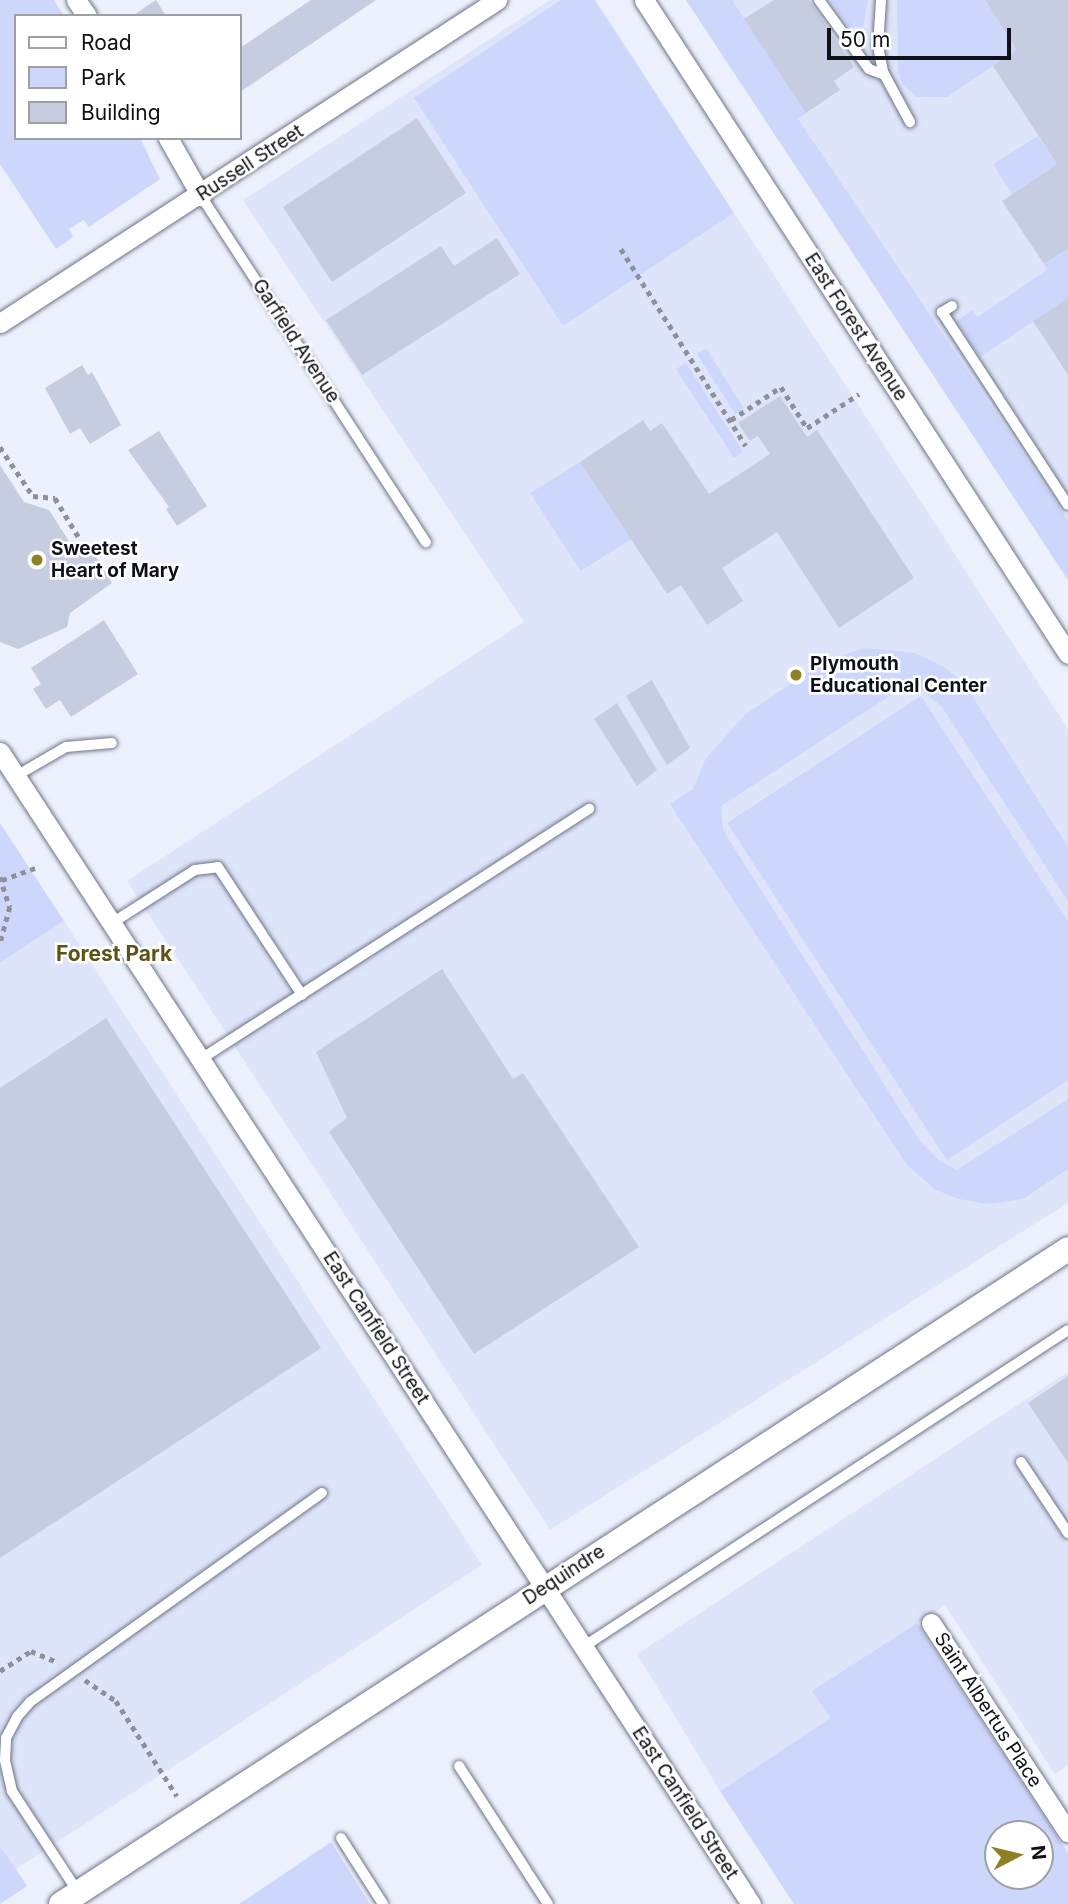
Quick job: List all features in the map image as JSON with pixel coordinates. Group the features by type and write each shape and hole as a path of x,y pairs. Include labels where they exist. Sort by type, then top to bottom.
{"street":[{"name":"Russell Street","path":"0,323 201,196 497,0"},
{"name":"East Forest Avenue","path":"644,0 1068,654"},
{"name":"Garfield Avenue","path":"169,140 201,196"},
{"name":"East Canfield Street","path":"0,752 751,1904"},
{"name":"Dequindre","path":"70,1898 1068,1249"},
{"name":"Saint Albertus Place","path":"931,1623 1068,1832"}],"lane":[{"path":"819,0 869,69 885,75"},
{"path":"881,0 878,46 885,75 909,122"},
{"name":"Garfield Avenue","path":"201,196 426,542"},
{"path":"952,306 942,312 1068,505"},
{"path":"16,776 66,747 112,743"},
{"path":"201,1059 589,809"},
{"path":"112,923 195,870 218,867 302,995"},
{"path":"583,1647 1068,1330"},
{"path":"1021,1462 1068,1533"},
{"path":"70,1898 12,1791 5,1760 6,1738 16,1717 73,1671 322,1493"},
{"path":"459,1766 548,1904"},
{"path":"341,1838 383,1904"}],"path":[{"path":"621,249 746,446"},
{"path":"731,420 781,387 807,428 859,394"},
{"path":"0,447 33,496 55,498 82,541"},
{"path":"0,945 10,920 9,895 1,878 38,867"},
{"path":"0,1671 31,1651 73,1671 116,1701 177,1796"}],"shaded area":[{"path":"550,0 596,0 1068,729 1068,1203 550,1530 127,881 524,622 243,200"},
{"path":"686,0 1068,0 1068,580 717,42"},
{"path":"64,921 482,1565 16,1869 27,1886 0,1904 0,963"},
{"path":"1068,1372 1068,1765 1055,1774 945,1605 813,1691 830,1718 720,1791 637,1654"}],"green space":[{"path":"0,0 54,0 63,14 14,14 14,140 141,140 160,179 89,227 84,220 69,229 73,237 56,249 0,164"},
{"path":"561,0 594,0 734,213 563,326 414,98"},
{"path":"686,0 732,0 806,113 798,119 1068,520 1068,580"},
{"path":"830,0 868,0 863,27 849,27"},
{"path":"897,0 985,0 1017,50 947,97 917,97 903,85 898,72"},
{"path":"1038,136 1057,164 1012,194 993,164"},
{"path":"1068,248 1068,298 980,357 957,321 972,310 978,317 1047,270 1044,264"},
{"path":"706,348 744,408 735,414 697,354"},
{"path":"686,363 743,452 734,458 676,369"},
{"path":"580,462 631,539 581,571 530,493"},
{"path":"865,648 915,653 944,667 964,683 1068,847 1068,901 942,707 911,682 721,806 723,830 920,1141 941,1162 957,1170 1068,1099 1068,1169 1023,1199 988,1204 959,1199 936,1190 906,1164 670,804 693,789 706,758 746,714 825,661"},
{"path":"921,696 1068,921 1068,1080 947,1160 727,823"},
{"name":"Forest Park","path":"0,823 64,921 0,963"},
{"path":"917,1623 1046,1820 984,1820 984,1890 1054,1890 1054,1832 1068,1853 1068,1904 794,1904 720,1791 830,1718 812,1691"},
{"path":"331,1842 370,1904 239,1904"},
{"path":"0,1846 27,1886 0,1904"}],"building":[{"path":"156,0 165,14 135,14"},
{"path":"311,0 376,0 242,91 242,47"},
{"path":"774,0 809,0 854,67 834,81 840,90 806,113 744,19"},
{"path":"985,0 1068,0 1068,248 1044,264 1002,201 1057,164 993,66 1017,50"},
{"path":"417,118 466,193 332,282 283,207"},
{"path":"497,238 520,274 362,375 326,320 441,246 454,266"},
{"path":"1068,298 1068,375 1033,321"},
{"path":"82,365 88,375 92,372 121,425 90,444 80,428 70,434 45,388"},
{"name":"Plymouth Educational Center","path":"780,396 807,437 817,430 914,578 839,628 777,532 722,568 743,601 707,625 681,585 667,594 580,462 643,420 650,431 662,423 709,494 770,454 758,436 750,441 738,423"},
{"path":"159,431 207,506 177,526 166,509 169,507 128,450"},
{"name":"Sweetest Heart of Mary","path":"0,465 24,502 49,510 74,549 87,542 112,583 70,613 67,627 18,649 0,642"},
{"path":"104,620 138,674 71,717 60,700 46,709 33,689 41,684 31,668"},
{"path":"652,680 690,748 667,765 626,696"},
{"path":"617,703 657,770 637,786 594,719"},
{"path":"442,969 513,1079 523,1073 639,1247 474,1354 329,1132 347,1118 316,1052"},
{"path":"106,1018 321,1348 0,1558 0,1088"},
{"path":"1068,1376 1068,1463 1028,1403"}],"place":[{"name":"Sweetest Heart of Mary","path":"37,560"},
{"name":"Plymouth Educational Center","path":"796,675"}],"district":[{"name":"Forest Park","path":"114,954"}]}
